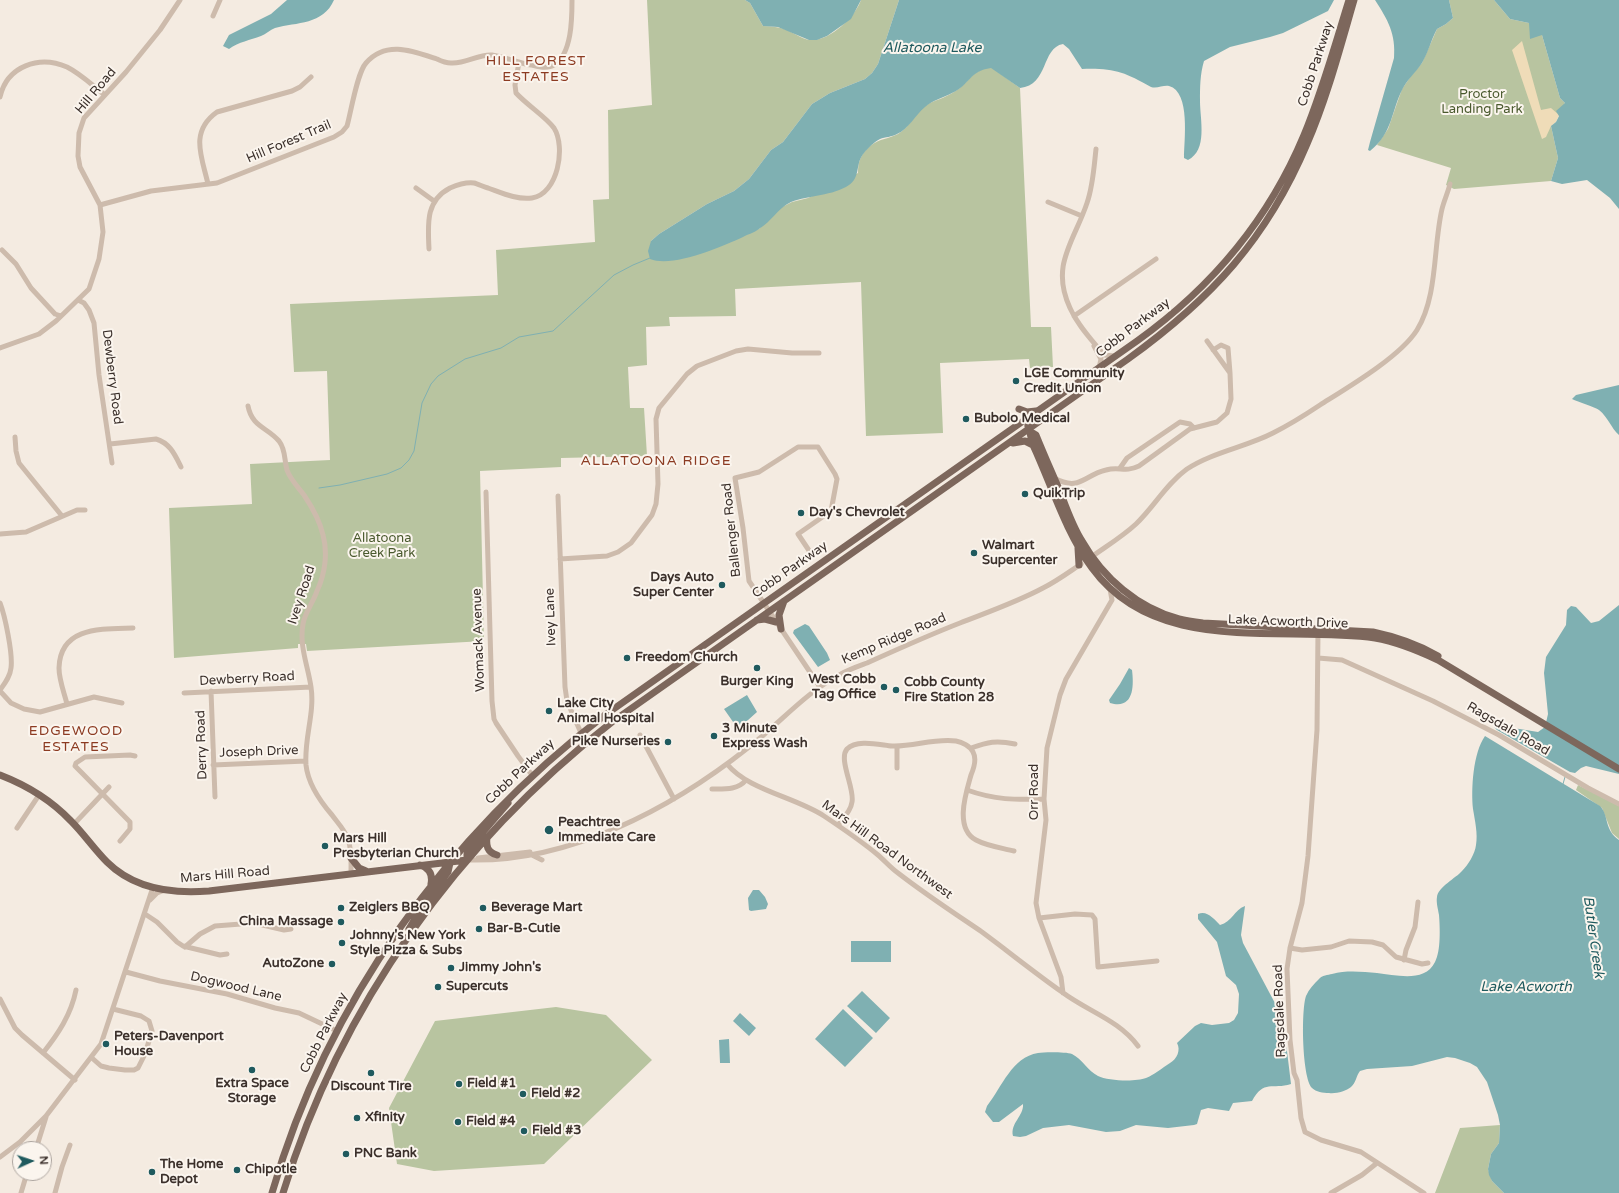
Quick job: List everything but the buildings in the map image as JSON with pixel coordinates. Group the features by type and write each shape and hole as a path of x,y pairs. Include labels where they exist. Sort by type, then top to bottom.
{"main road":[{"name":"Cobb Parkway","path":"272,1193 301,1110 337,1031 374,967 407,918 450,861 485,822 532,775 581,733 761,600 771,598 833,555 1128,359 1177,323 1236,263 1278,190 1305,134 1349,0"},
{"name":"Cobb Parkway","path":"283,1193 305,1130 331,1071 363,1009 401,948 434,900 467,860 529,794 596,734 1004,447 1028,426 1038,410 1160,325 1192,297 1255,232 1282,194 1307,144 1354,0"},
{"path":"1019,409 1027,412 1038,410"},
{"name":"Lake Acworth Drive","path":"1028,426 1030,438 1077,546 1108,577 1129,594 1150,607 1179,619 1318,632"},
{"name":"Lake Acworth Drive","path":"1028,426 1036,435 1098,576 1110,588 1135,606 1162,620 1194,629 1212,631 1373,632 1400,637 1428,650 1619,769"},
{"path":"956,480 976,460 1028,426"},
{"path":"1004,447 1020,441 1025,441 1033,445"},
{"path":"1077,546 1079,565"},
{"path":"769,611 775,601 828,562 833,555"},
{"path":"705,656 728,634 758,613 761,600"},
{"path":"781,629 779,615 784,601"},
{"path":"757,620 764,619 776,622"},
{"name":"Lake Acworth Drive","path":"1508,700 1619,764"},
{"name":"Mars Hill Road","path":"0,775 18,783 62,813 114,868 131,879 153,888 198,892 419,864 467,860"},
{"path":"467,860 469,848 498,817 516,791"},
{"path":"488,837 488,850 497,855"},
{"path":"351,858 359,868 366,871"},
{"path":"401,948 422,907 448,872 450,861"},
{"path":"419,864 431,873 431,885"}],"street":[{"name":"Hill Road","path":"0,348 39,334 62,316 89,289 99,259 102,232 100,205 80,167 78,147 79,133 84,118 126,72 160,30 180,0"},
{"path":"213,16 220,0"},
{"name":"Hill Forest Trail","path":"100,205 151,191 217,183 334,137 342,132 347,126 359,80 366,64 377,55 390,49 402,49 450,63 459,63 486,55 494,55 542,67 553,66 560,60 565,52 570,32 572,0"},
{"path":"429,249 430,213 434,201 444,192 457,185 474,183 514,197 533,198 544,193 555,177 558,162 559,143 554,129 516,93 515,85 519,62"},
{"path":"0,97 4,85 12,74 24,66 37,63 66,67 78,74 105,95"},
{"path":"208,184 199,143 203,126 209,118 217,112 292,91 300,87 311,77"},
{"path":"1096,149 1091,187 1082,216 1066,250 1063,267 1064,292 1074,316 1093,343 1101,359 1098,368"},
{"name":"Kemp Ridge Road","path":"727,764 769,731 820,687 842,673 888,652 1033,593 1065,575 1136,524 1163,492 1186,470 1204,460 1273,433 1352,385 1380,365 1406,343 1422,321 1431,286 1442,208 1450,184"},
{"path":"416,188 434,201"},
{"path":"1048,202 1082,216"},
{"path":"2,250 16,264 31,288 55,314 62,316"},
{"path":"1074,316 1156,259"},
{"name":"Dewberry Road","path":"78,300 84,303 89,310 94,323 99,375 112,464"},
{"path":"1207,341 1230,373"},
{"path":"1093,343 1106,356 1116,356"},
{"path":"1054,478 1068,484 1082,482 1097,473 1106,470 1120,468 1130,470 1139,466 1194,428 1217,422 1228,413 1231,399 1230,373 1228,348 1221,345 1213,350"},
{"path":"560,559 607,556 618,552 630,543 652,515 656,504 658,484 656,419 659,408 687,374 697,366 736,351 748,349 792,353 818,353"},
{"name":"Ivey Road","path":"248,406 252,418 256,423 280,442 285,453 287,469 310,504 319,521 323,536 326,550 323,573 317,592 306,614 301,636 311,687 312,712 306,748 306,761 309,780 318,797 346,835 351,858 351,873"},
{"path":"1120,468 1127,458 1180,422 1190,424 1194,428"},
{"path":"16,437 16,451 19,463 62,516"},
{"path":"110,444 156,439 168,445 181,467"},
{"name":"Ballenger Road","path":"812,555 798,534 831,511 837,479 818,447 798,446 759,472 735,478 743,528 748,578 761,600 820,687"},
{"path":"1062,497 1064,488 1068,484"},
{"name":"Womack Avenue","path":"486,492 492,701 494,719 532,775"},
{"name":"Ivey Lane","path":"558,496 566,696 581,733"},
{"path":"0,534 26,532 77,510 85,510"},
{"path":"1110,588 1112,600 1123,598"},
{"name":"Orr Road","path":"1063,993 1059,970 1039,918 1036,896 1046,827 1044,799 1047,748 1060,695 1066,679 1112,600"},
{"path":"0,603 10,649 11,669 8,681 0,691 11,703 24,709 34,711 46,710 94,697 122,703"},
{"path":"67,704 60,681 59,668 64,648 83,633 95,630 133,628"},
{"name":"Ragsdale Road","path":"1318,632 1317,730 1308,856 1302,903 1290,948 1287,969 1288,1022 1301,1118 1305,1132 1327,1142 1356,1150 1424,1193"},
{"name":"Ragsdale Road","path":"1318,658 1342,660 1469,718 1588,788 1619,804"},
{"name":"Dewberry Road","path":"184,693 311,687"},
{"name":"Derry Road","path":"211,691 215,797"},
{"path":"640,735 674,800"},
{"path":"838,826 850,810 852,802 852,794 846,772 845,759 845,753 848,749 856,744 897,746 941,741 956,741 968,745 974,756 975,764 967,790 963,817 970,836 983,843 1014,850"},
{"path":"971,748 993,741 1015,744"},
{"path":"897,746 897,768"},
{"path":"120,841 128,833 131,825 75,766 76,762 86,757 135,756"},
{"name":"Joseph Drive","path":"213,765 306,761"},
{"path":"467,860 484,860 532,855 592,838 674,800 727,764"},
{"name":"Mars Hill Road Northwest","path":"727,764 746,780 808,807 838,826 878,856 900,875 984,933 1063,993 1105,1017 1127,1034 1138,1046"},
{"path":"712,789 735,788 741,786 746,780"},
{"path":"74,824 109,787"},
{"path":"967,790 986,797 1009,800 1044,799"},
{"path":"17,828 39,796"},
{"path":"467,860 497,855 541,852"},
{"path":"532,855 542,860"},
{"path":"0,1158 20,1142 46,1116 102,1044 153,888"},
{"path":"148,902 155,895 166,890"},
{"path":"1404,960 1406,950 1415,927 1418,902"},
{"path":"145,914 157,922 177,942 185,947 220,955 227,954"},
{"path":"1039,918 1075,914 1092,915 1095,919 1098,967 1157,961"},
{"path":"185,947 200,934 215,926 254,923 284,930 290,929"},
{"path":"1290,948 1302,950 1331,947 1349,941 1372,942 1383,945 1396,956 1404,960 1422,964 1428,963"},
{"name":"Dogwood Lane","path":"126,972 160,981 227,994 275,1008 299,1013 337,1031"},
{"path":"43,1053 58,1034 67,1019 74,1002 76,990"},
{"path":"0,999 2,1009 15,1028 75,1080"},
{"path":"92,1058 101,1066 120,1069 134,1070 141,1064 152,1031 149,1021 140,1016 113,1009"},
{"path":"38,1141 46,1116"},
{"path":"55,1193 70,1145"},
{"path":"1331,1193 1362,1175 1377,1163"},
{"path":"21,1193 25,1181"}],"green space":[{"name":"Allatoona Creek Park","path":"647,0 745,0 750,3 763,26 784,29 810,40 817,40 833,33 847,21 858,7 861,0 899,0 878,64 872,73 865,79 830,93 812,104 783,142 771,150 749,179 734,191 707,204 659,234 651,241 759,229 780,208 792,202 808,198 858,173 861,158 870,146 877,141 898,134 906,128 926,105 959,89 978,71 991,67 1020,88 1031,327 1051,327 1053,367 1030,368 1029,359 940,363 943,433 866,436 861,282 735,289 736,316 669,317 670,326 646,327 647,365 628,367 630,408 644,408 647,456 561,458 561,467 480,471 484,641 307,651 306,644 298,644 298,648 174,658 169,508 252,504 250,464 330,460 327,371 294,372 290,304 498,295 496,250 595,242 593,200 609,199 608,110 652,105"},
{"name":"Proctor Landing Park","path":"1449,0 1494,0 1510,19 1529,23 1542,35 1560,98 1565,103 1551,126 1558,158 1551,181 1454,189 1446,185 1451,168 1377,145 1388,129 1402,89 1422,63 1437,29 1453,18"},
{"path":"1578,785 1619,806 1619,839 1612,833 1602,808 1576,790"},
{"path":"556,1007 606,1015 652,1060 544,1164 434,1171 397,1164 389,1108 435,1021"},
{"path":"1500,1125 1499,1143 1491,1154 1488,1169 1492,1181 1504,1193 1435,1193 1460,1128"}],"sand":[{"path":"1522,41 1541,110 1551,108 1559,115 1556,122 1551,126 1546,137 1542,139 1512,50"}],"water":[{"path":"287,0 334,0 323,14 309,21 275,28 263,35 229,49 223,46 229,35 271,14"},
{"name":"Allatoona Lake","path":"745,0 861,0 851,19 827,36 817,40 809,40 778,27 763,26 750,3"},
{"name":"Allatoona Lake","path":"899,0 1334,0 1328,11 1283,33 1230,47 1204,61 1200,86 1201,142 1194,155 1188,160 1184,158 1185,118 1181,97 1176,90 1169,86 1156,88 1151,87 1126,74 1111,70 1082,69 1069,49 1063,44 1056,47 1051,52 1041,74 1036,80 1029,85 1020,88 991,68 978,72 958,90 935,101 921,110 901,132 893,136 880,139 869,147 861,157 857,174 853,182 843,189 791,202 782,208 764,226 710,251 684,259 671,261 650,259 648,251 651,241 659,234 707,204 734,191 749,179 771,150 783,142 812,104 830,93 865,79 872,73 878,64"},
{"path":"1375,0 1449,0 1453,18 1437,29 1422,63 1403,88 1391,121 1383,137 1370,151 1368,150 1394,58 1394,42 1392,34 1384,14"},
{"path":"1494,0 1619,0 1619,209 1610,198 1587,180 1562,184 1551,181 1558,158 1551,126 1556,122 1559,116 1556,111 1565,103 1560,98 1542,35 1530,39 1529,23 1510,19"},
{"path":"1619,385 1619,435 1599,410 1572,399 1576,395"},
{"path":"1619,605 1619,774 1586,766 1575,773 1570,772 1494,727 1495,725 1538,732 1545,727 1548,714 1544,673 1546,657 1566,625 1567,610 1571,606 1576,607 1591,623 1599,621"},
{"path":"805,624 809,626 830,660 818,667 793,633 794,630"},
{"path":"1129,668 1132,670 1133,676 1131,695 1124,703 1110,703 1109,700"},
{"path":"747,695 757,712 738,729 724,709"},
{"name":"Lake Acworth","path":"1485,736 1600,806 1605,814 1611,832 1619,840 1619,1193 1504,1193 1492,1181 1488,1169 1491,1154 1499,1143 1500,1125 1498,1115 1487,1082 1477,1067 1470,1063 1447,1057 1412,1066 1367,1069 1360,1071 1351,1087 1344,1091 1335,1093 1322,1092 1312,1088 1306,1071 1303,1043 1304,1004 1309,991 1320,978 1327,975 1349,972 1401,976 1417,975 1430,969 1435,962 1440,939 1437,901 1438,893 1464,869 1471,859 1477,841 1472,792 1475,761"},
{"path":"753,890 759,890 765,897 768,904 766,909 749,910 748,898"},
{"path":"1245,906 1241,935 1243,943 1277,1007 1287,1051 1291,1084 1284,1086 1269,1086 1260,1090 1252,1101 1233,1103 1229,1111 1208,1108 1201,1110 1197,1124 1194,1125 1168,1128 1136,1125 1120,1131 1106,1132 1069,1125 1043,1128 1026,1136 1013,1136 1013,1127 1023,1108 1023,1104 999,1122 993,1122 985,1112 987,1106 1008,1074 1021,1060 1029,1056 1038,1053 1069,1053 1076,1056 1094,1074 1098,1076 1108,1079 1136,1080 1152,1075 1175,1059 1179,1049 1177,1043 1195,1026 1201,1023 1212,1025 1229,1023 1234,1020 1238,1013 1239,994 1236,985 1226,976 1217,942 1198,919 1198,914 1207,914 1220,925"},
{"path":"851,941 891,941 891,962 851,962"},
{"path":"862,991 890,1018 876,1033 847,1006"},
{"path":"843,1009 873,1038 845,1067 815,1039"},
{"path":"740,1013 756,1028 749,1036 733,1021"},
{"path":"729,1039 730,1063 720,1063 719,1040"}],"waterway":[{"path":"319,488 340,485 387,474 401,468 409,460 414,451 422,403 431,384 438,376 465,359 501,348 519,337 553,331 614,275 650,258"},
{"name":"Butler Creek","path":"1563,784 1565,777"}],"place":[{"name":"LGE Community Credit Union","path":"1016,381"},
{"name":"Bubolo Medical","path":"966,419"},
{"name":"QuikTrip","path":"1025,494"},
{"name":"Day's Chevrolet","path":"801,513"},
{"name":"Walmart Supercenter","path":"974,553"},
{"name":"Days Auto Super Center","path":"722,585"},
{"name":"Freedom Church","path":"627,658"},
{"name":"Burger King","path":"757,668"},
{"name":"West Cobb Tag Office","path":"884,687"},
{"name":"Cobb County Fire Station 28","path":"896,690"},
{"name":"Lake City Animal Hospital","path":"549,711"},
{"name":"3 Minute Express Wash","path":"714,736"},
{"name":"Pike Nurseries","path":"668,742"},
{"name":"Peachtree Immediate Care","path":"549,830"},
{"name":"Mars Hill Presbyterian Church","path":"325,846"},
{"name":"Zeiglers BBQ","path":"341,908"},
{"name":"Beverage Mart","path":"483,908"},
{"name":"China Massage","path":"341,922"},
{"name":"Bar-B-Cutie","path":"479,929"},
{"name":"Johnny's New York Style Pizza & Subs","path":"342,943"},
{"name":"AutoZone","path":"332,964"},
{"name":"Jimmy John's","path":"451,968"},
{"name":"Supercuts","path":"438,987"},
{"name":"Peters-Davenport House","path":"106,1044"},
{"name":"Extra Space Storage","path":"252,1070"},
{"name":"Discount Tire","path":"371,1073"},
{"name":"Field #1","path":"459,1084"},
{"name":"Field #2","path":"523,1094"},
{"name":"Xfinity","path":"357,1118"},
{"name":"Field #4","path":"458,1122"},
{"name":"Field #3","path":"524,1131"},
{"name":"PNC Bank","path":"346,1154"},
{"name":"Chipotle","path":"237,1170"},
{"name":"The Home Depot","path":"152,1172"}],"district":[{"name":"HILL FOREST ESTATES","path":"536,70"},
{"name":"ALLATOONA RIDGE","path":"656,461"},
{"name":"EDGEWOOD ESTATES","path":"76,740"}]}
